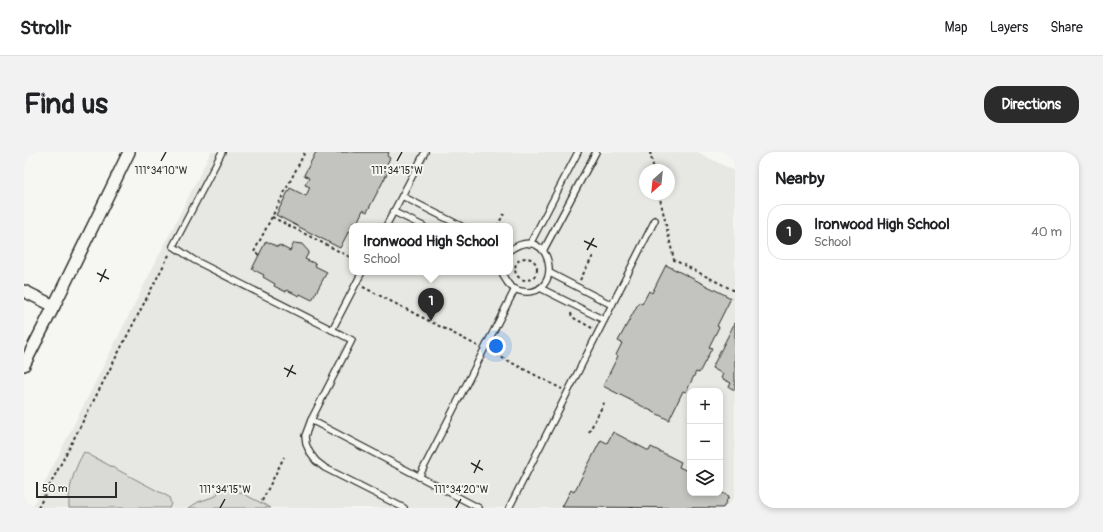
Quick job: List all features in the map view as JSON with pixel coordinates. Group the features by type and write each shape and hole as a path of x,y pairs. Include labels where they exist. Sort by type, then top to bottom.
{"street":[{"path":"24,365 129,152"},
{"path":"24,291 54,306"}],"lane":[{"path":"222,152 173,246 194,260 352,340 311,420 305,436 306,444 316,460 325,468 404,508"},
{"path":"388,223 425,152"},
{"path":"530,244 578,152"},
{"path":"543,251 596,152"},
{"path":"402,196 455,223"},
{"path":"394,212 417,223"},
{"path":"509,508 655,220"},
{"path":"503,275 506,281 515,289 525,292 540,288 550,273 549,261 543,251 530,244 522,244 513,248"},
{"path":"550,273 612,305"},
{"path":"332,330 360,275"},
{"path":"540,288 604,320"},
{"path":"419,477 515,289"},
{"path":"311,420 479,508"}],"path":[{"path":"259,255 254,252 305,152"},
{"path":"650,152 653,164"},
{"path":"660,200 674,260 735,291"},
{"path":"500,223 504,214"},
{"path":"272,217 349,256"},
{"path":"38,508 173,246"},
{"path":"526,258 533,260 537,270 534,277 523,280 517,276 515,269 519,260 526,258"},
{"path":"356,284 568,392"},
{"path":"589,432 605,401"},
{"path":"262,501 284,457"}],"shaded area":[{"path":"211,152 697,152 735,171 735,508 32,508"},
{"path":"84,452 169,497 171,504 169,508 69,508 72,479"},
{"path":"222,483 271,508 189,508 198,502 216,496"}],"building":[{"path":"316,152 389,152 387,156 390,158 384,170 388,172 367,212 363,210 357,223 354,221 353,223 349,223 349,231 340,248 276,215 290,188 306,196 310,187 305,185 309,178 304,175"},
{"path":"266,241 278,247 279,245 290,251 294,243 302,244 309,252 305,259 316,264 315,266 327,272 312,300 287,290 286,292 274,286 275,284 263,277 264,275 252,269"},
{"path":"666,265 731,298 717,326 719,327 709,347 712,348 699,373 696,372 686,392 683,391 669,420 603,386 618,356 616,355 622,343 618,341 639,302 642,304 649,291 652,293"},
{"path":"735,322 735,390 729,387 731,383 721,378 723,374 712,368"},
{"path":"613,432 649,451 651,447 681,462 679,467 687,471 687,496 723,496 723,493 729,496 723,508 562,507 571,490 574,492 601,440 607,443"}],"place":[{"name":"Ironwood High School","path":"431,321"}]}
